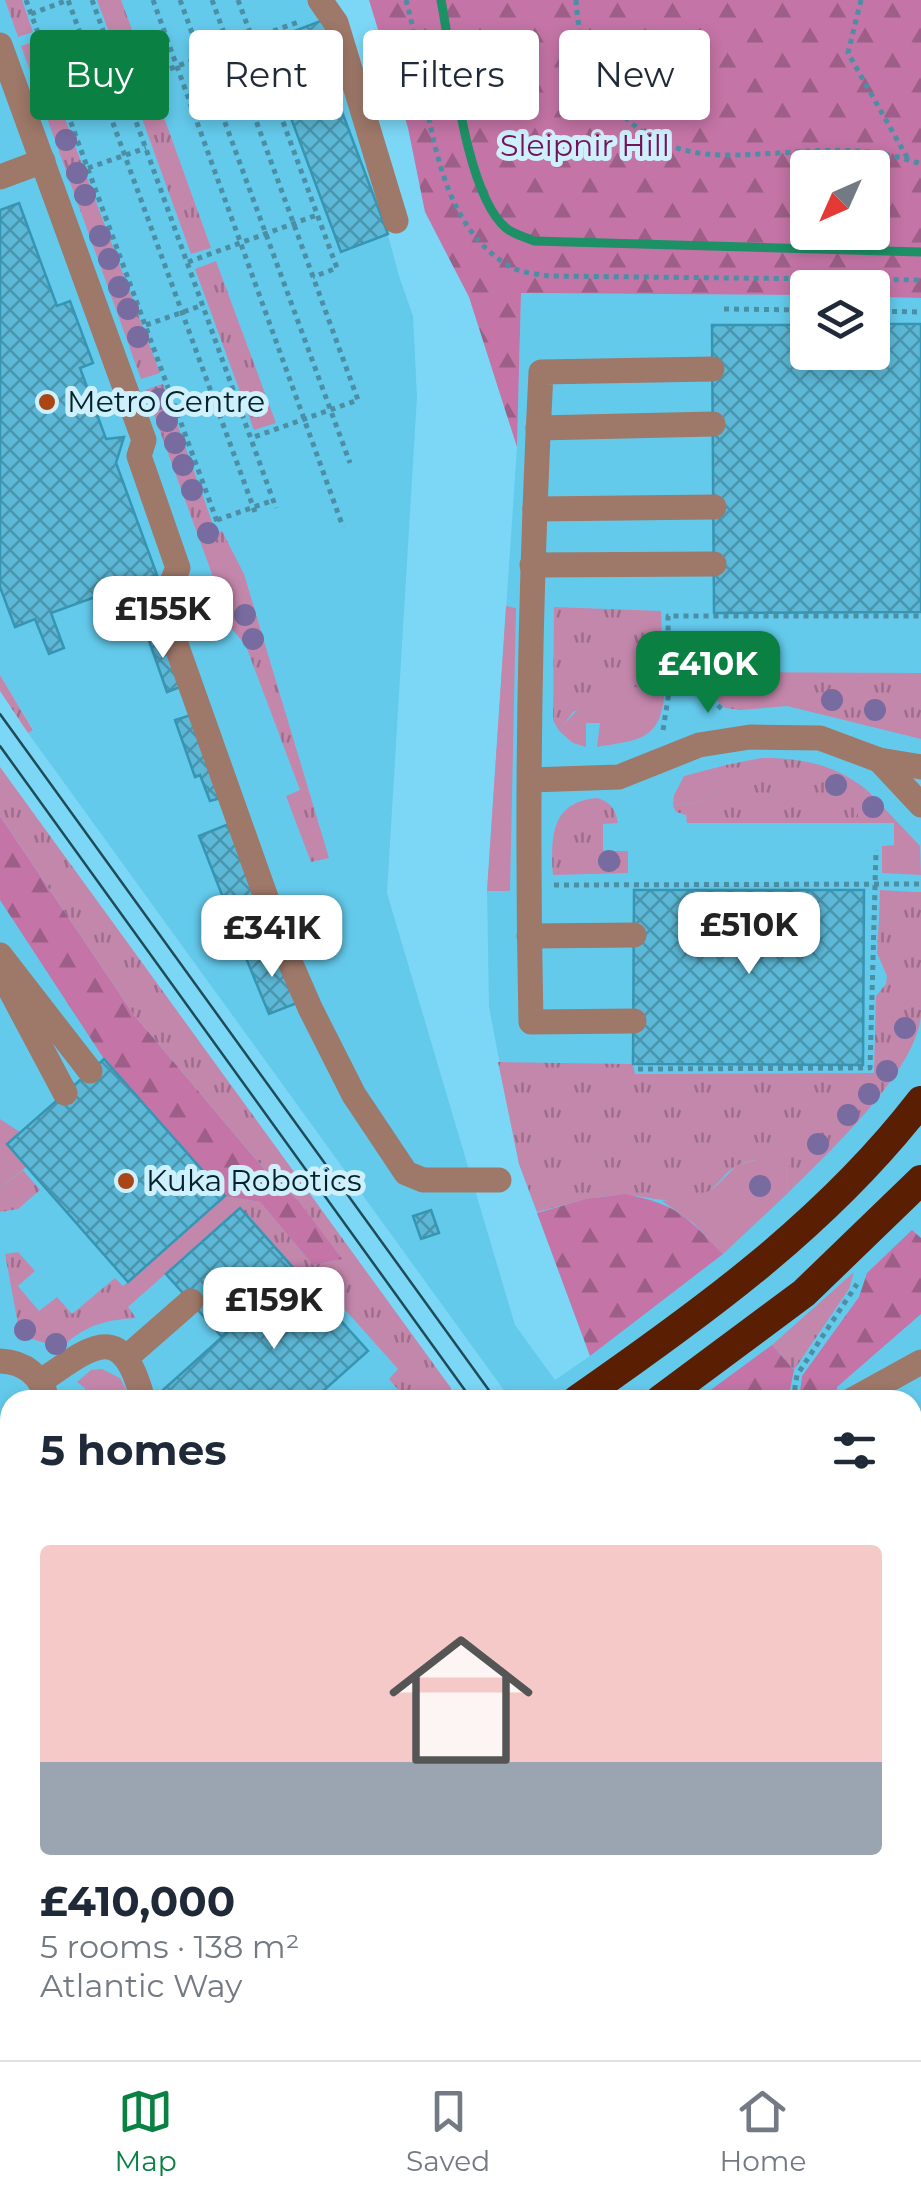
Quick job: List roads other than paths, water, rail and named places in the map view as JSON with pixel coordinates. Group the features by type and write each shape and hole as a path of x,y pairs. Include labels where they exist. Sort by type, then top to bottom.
{"highway":[{"path":"591,1390 735,1288 877,1155 921,1101"},
{"path":"673,1390 804,1293 921,1180"}],"street":[{"path":"308,6 336,24 396,221"},
{"path":"0,45 144,440 139,456 178,568 162,605 284,948 354,1095 406,1173 424,1180 499,1180"},
{"path":"0,177 43,161"},
{"path":"634,1020 531,1022 529,936 538,888 530,780 530,606 541,372 712,369"},
{"path":"538,428 713,424"},
{"path":"535,508 714,507"},
{"path":"532,565 714,564"},
{"path":"530,780 618,777 700,745 750,737 820,738 879,760 921,767"},
{"path":"879,760 921,805"},
{"path":"529,936 634,934"},
{"path":"0,954 90,1071"},
{"path":"0,970 65,1092"},
{"path":"128,1357 190,1302"},
{"path":"45,1390 92,1348 109,1346 128,1357 140,1390"},
{"path":"0,1361 26,1368 43,1390"},
{"path":"870,1390 921,1362"}],"waterway":[{"path":"441,0 470,155 492,211 512,232 534,241 921,252"}],"tram line":[{"path":"0,714 489,1390"},
{"path":"0,746 465,1390"}],"place":[{"name":"Metro Centre","path":"47,402"},
{"name":"Kuka Robotics","path":"126,1181"}],"park label":[{"name":"Sleipnir Hill","path":"585,146"}]}
